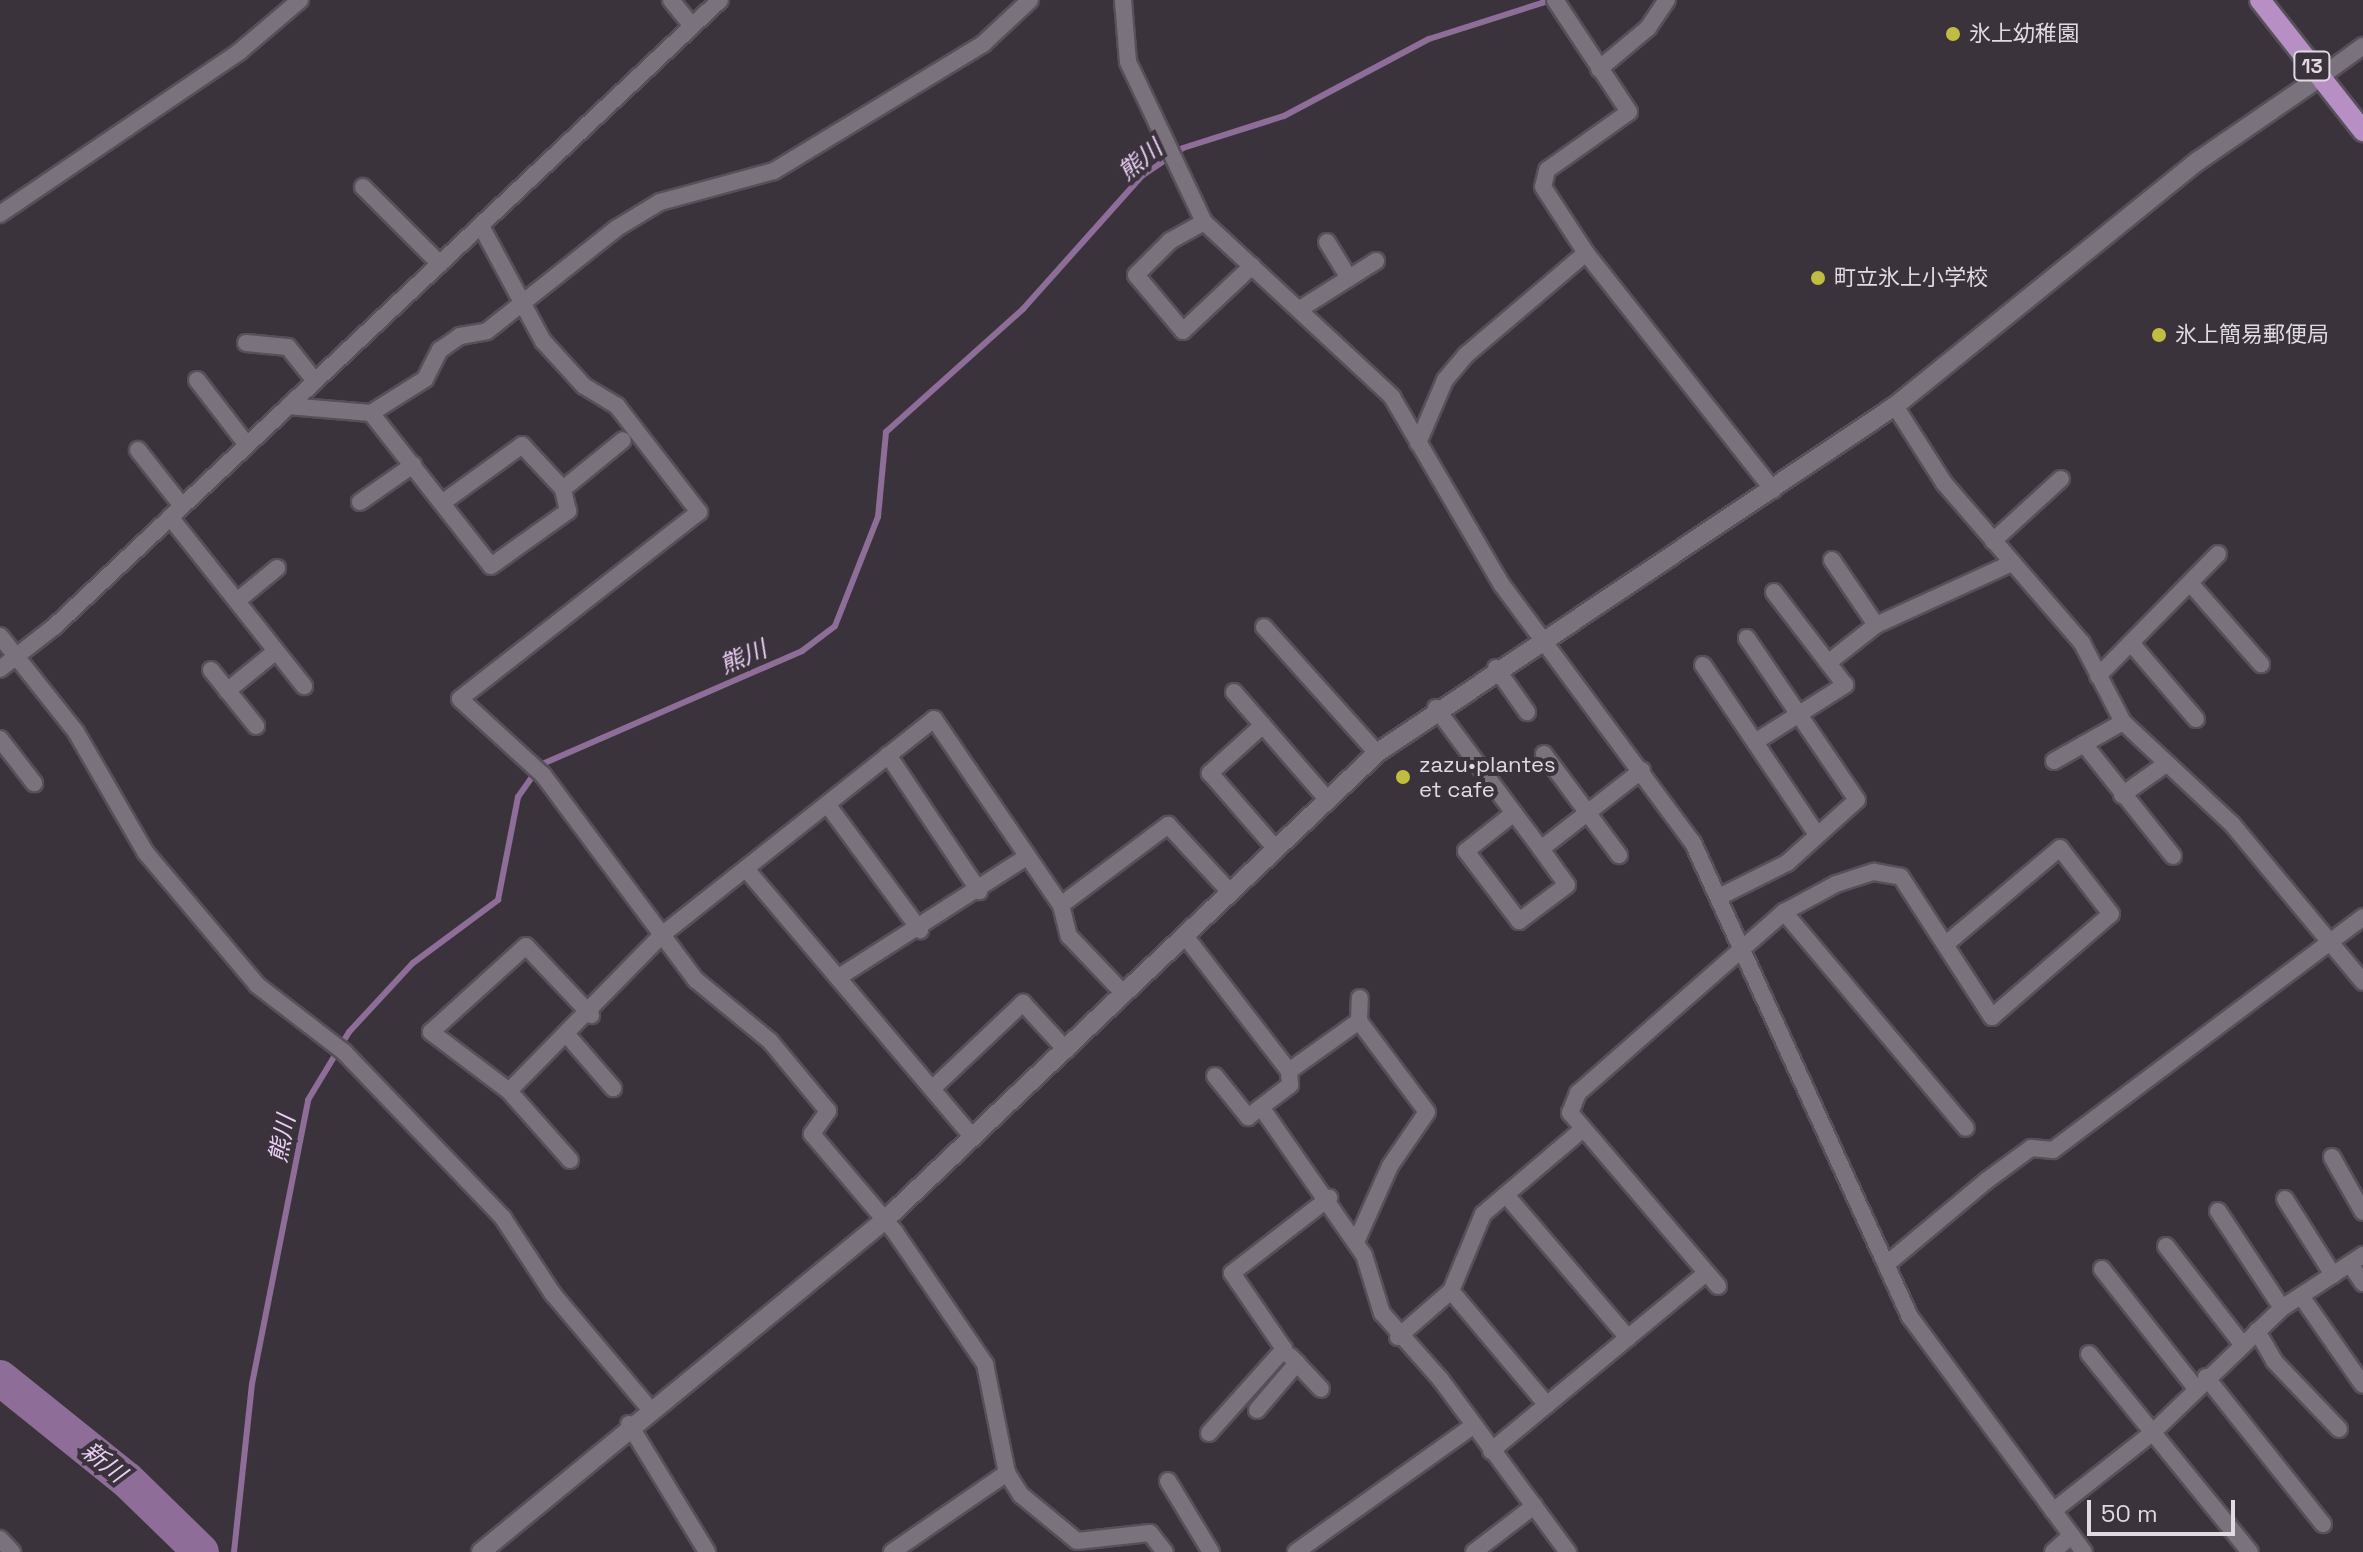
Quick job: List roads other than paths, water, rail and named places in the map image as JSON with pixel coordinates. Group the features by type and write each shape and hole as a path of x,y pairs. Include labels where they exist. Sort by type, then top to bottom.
{"main road":[{"name":"13","path":"2260,0 2363,131"}],"street":[{"path":"0,214 239,52 300,0"},
{"path":"671,0 692,26"},
{"path":"0,669 176,512 720,0"},
{"path":"288,406 371,413 403,399 460,336 487,331 639,215 774,171 983,44 1030,0"},
{"path":"1123,0 1128,62 1204,222 1392,397 1542,640 1642,770 1721,896 1741,950 1888,1263 1940,1366 2084,1552"},
{"path":"1599,69 1648,28 1667,0"},
{"path":"1556,2 1629,112 1547,170 1543,187 1586,253 1773,490"},
{"path":"481,1552 629,1424 886,1219 1377,753 1436,708 1773,490 1895,406 2198,161 2363,46"},
{"path":"363,187 440,264"},
{"path":"1204,222 1170,241 1136,275 1183,331 1252,266"},
{"path":"481,226 543,341 584,386 617,406 699,512 460,699 537,769 696,980 770,1041 828,1111 812,1134 886,1219 985,1364 1007,1473 1021,1495 1077,1541 1150,1533 1165,1552"},
{"path":"1327,242 1349,278"},
{"path":"1418,443 1445,380 1466,355 1586,253"},
{"path":"1300,309 1376,261"},
{"path":"246,343 288,347 315,381"},
{"path":"197,380 247,445"},
{"path":"1895,406 2010,564 2073,632 2123,722 2232,824 2330,947 2363,982"},
{"path":"371,413 491,566 568,511 563,489 522,445 442,503"},
{"path":"563,489 623,440"},
{"path":"138,450 237,601 304,686"},
{"path":"360,502 413,465"},
{"path":"1993,541 2061,479"},
{"path":"2098,676 2218,554"},
{"path":"1832,560 1876,625"},
{"path":"1829,662 1876,625 2010,564"},
{"path":"237,601 277,568"},
{"path":"2190,583 2261,664"},
{"path":"1755,742 1845,685 1774,592"},
{"path":"1264,627 1377,753"},
{"path":"0,636 76,732 146,853 257,985 339,1047 503,1218 553,1294 649,1408"},
{"path":"1721,896 1787,863 1816,833 1857,800 1747,638"},
{"path":"2131,643 2196,719"},
{"path":"227,691 276,651"},
{"path":"1703,665 1816,833"},
{"path":"1496,668 1527,712"},
{"path":"211,670 256,726"},
{"path":"1234,692 1327,799"},
{"path":"1436,708 1541,849 1567,885 1519,921 1466,851 1514,813"},
{"path":"509,1091 591,1015 663,934 934,719 1061,905 1069,936 1124,994"},
{"path":"2054,761 2123,722"},
{"path":"1263,725 1210,773 1276,849"},
{"path":"0,739 34,783"},
{"path":"2084,744 2173,856"},
{"path":"1544,754 1619,855"},
{"path":"888,755 979,891"},
{"path":"2122,795 2166,764"},
{"path":"1541,849 1642,770"},
{"path":"827,804 920,930"},
{"path":"1061,905 1168,825 1231,893"},
{"path":"1718,1286 1570,1113 1578,1093 1784,912 1874,872 1901,877 1945,945 1992,1017 2111,914 2060,848 1945,945"},
{"path":"839,977 920,930 1027,857"},
{"path":"746,869 973,1138"},
{"path":"1784,912 1966,1128"},
{"path":"1888,1263 2031,1148 2053,1150 2330,947 2363,917"},
{"path":"1185,936 1289,1071 1290,1085 1248,1117 1215,1076"},
{"path":"570,1160 509,1091 431,1032 526,946 591,1015"},
{"path":"1356,1242 1390,1166 1427,1112 1359,1021 1360,998"},
{"path":"933,1088 1023,1003 1066,1050"},
{"path":"1289,1071 1359,1021"},
{"path":"568,1036 613,1088"},
{"path":"1261,1107 1329,1198 1356,1242 1382,1313 1398,1337 1441,1380 1471,1427 1568,1552"},
{"path":"1398,1337 1451,1291 1483,1214 1583,1129"},
{"path":"2332,1157 2363,1212"},
{"path":"1506,1195 1628,1338"},
{"path":"1321,1389 1284,1349 1232,1273 1329,1198"},
{"path":"2285,1199 2333,1275"},
{"path":"2218,1211 2282,1308"},
{"path":"2166,1246 2242,1344"},
{"path":"2053,1511 2152,1433 2200,1382 2282,1308 2356,1260 2363,1283"},
{"path":"2102,1269 2323,1524"},
{"path":"1491,1451 1706,1273"},
{"path":"1451,1291 1547,1405"},
{"path":"2301,1296 2363,1385"},
{"path":"2257,1331 2274,1361 2339,1429"},
{"path":"1209,1433 1284,1349"},
{"path":"2089,1354 2250,1552"},
{"path":"1257,1410 1297,1363"},
{"path":"629,1424 707,1552"},
{"path":"1296,1552 1471,1427"},
{"path":"892,1552 1007,1473"},
{"path":"1168,1481 1211,1552"},
{"path":"1474,1552 1534,1506"},
{"path":"2053,1552 2072,1535"},
{"path":"0,1539 12,1552"}],"waterway":[{"name":"熊川","path":"234,1552 252,1384 308,1100 349,1032 413,963 498,900 518,797 540,765 802,651 835,626 878,517 886,432 1023,309 1143,175 1183,148 1284,116 1429,39 1551,0"},
{"name":"新川","path":"0,1378 127,1480 201,1552"}],"place":[{"name":"氷上幼稚園","path":"1953,34"},
{"name":"町立氷上小学校","path":"1818,278"},
{"name":"氷上簡易郵便局","path":"2159,335"},
{"name":"zazu•plantes et cafe","path":"1403,777"}]}
